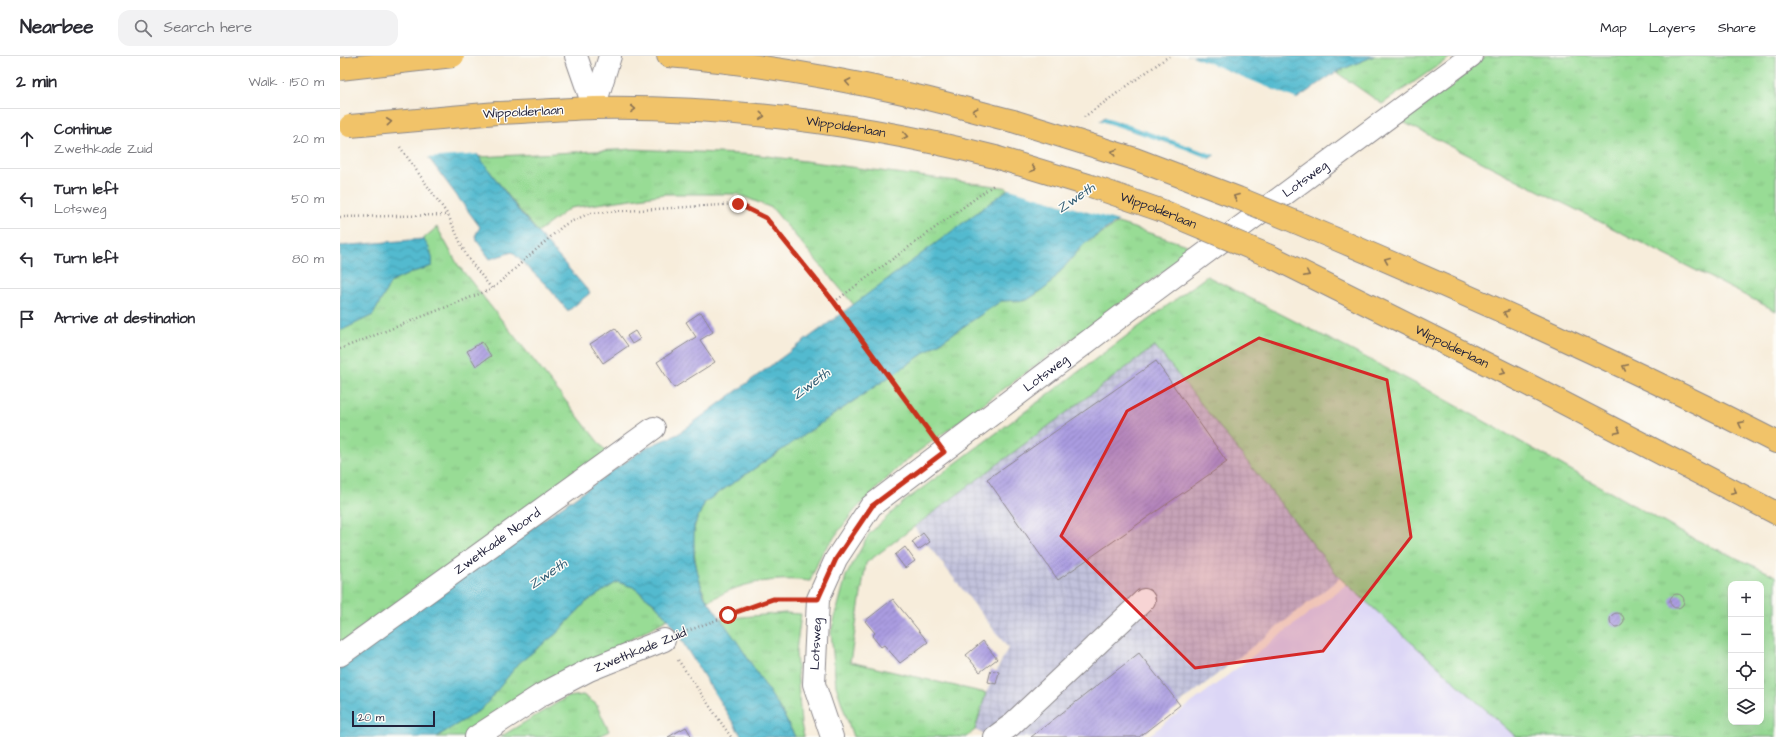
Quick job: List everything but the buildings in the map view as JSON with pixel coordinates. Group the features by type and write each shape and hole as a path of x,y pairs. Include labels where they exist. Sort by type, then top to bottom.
{"main road":[{"path":"340,69 453,56"},
{"path":"668,56 712,60 806,73 896,91 1013,121 1142,162 1238,198 1555,334 1694,400 1776,442"},
{"name":"Wippolderlaan","path":"345,127 497,113 594,108 708,112 791,118 882,132 995,157 1160,210 1272,257 1454,347 1776,513"}],"street":[{"path":"576,56 594,108"},
{"path":"594,108 610,56"},
{"name":"Lotsweg","path":"832,737 814,684 818,599 836,559 872,506 1148,295 1328,164 1471,56"},
{"name":"Zwetkade Noord","path":"340,655 654,428"},
{"path":"996,737 1010,726 1144,600"},
{"name":"Zwethkade Zuid","path":"476,737 541,695 589,670 664,640"}],"path":[{"path":"340,349 492,289 564,224 590,213 738,204 766,218 834,302 944,452"},
{"path":"340,217 448,215 467,257 492,289"},
{"name":"Zwethkade Zuid","path":"664,640 773,599 818,599"},
{"path":"664,640 731,737"}],"highlighted area":[{"path":"1259,338 1387,380 1411,537 1323,651 1195,668 1061,536 1127,411"}],"shaded area":[{"path":"1155,346 1340,578 1137,737 990,737 975,730 986,693 1008,648 914,527"},
{"path":"1347,584 1516,737 1147,737"}],"green space":[{"path":"1374,56 1452,56 1382,104 1336,72"},
{"path":"1486,56 1776,56 1776,311 1403,122"},
{"path":"634,149 759,155 1010,188 854,305 772,208 737,194 665,194 570,208 538,232 479,157"},
{"path":"1118,223 1196,248 904,462 855,510 822,553 810,581 763,581 732,589 708,601 704,594 698,575 694,553 695,525 705,502 1001,301 1027,300 1047,287 1084,244"},
{"path":"437,227 458,265 607,453 340,644 340,331 373,315 391,282 413,272 432,266 429,248 423,239"},
{"path":"1207,276 1434,393 1688,536 1776,576 1776,737 1516,737 1340,578 1155,346 866,563 850,662 986,693 975,730 966,737 853,737 836,686 831,632 846,576 869,534 901,504"},
{"path":"617,582 633,587 655,604 668,619 580,667 465,737 436,737 481,709 519,663 557,633 586,602"},
{"path":"785,613 801,614 796,652 801,724 804,737 795,737 782,712 720,619"},
{"path":"583,695 596,704 609,731 597,737 500,737 567,697"}],"water":[{"path":"353,56 405,56 519,211 590,293 568,311 547,286 512,252 490,259 477,241 476,234 480,227"},
{"name":"Zweth","path":"1187,56 1374,56 1336,72 1084,244 1047,287 1027,300 1001,301 705,502 694,526 694,557 703,594 738,643 782,712 795,737 742,737 668,619 655,604 633,587 617,582 586,602 557,633 519,663 482,709 436,737 340,737 340,663 645,448 678,434"},
{"path":"423,239 430,252 432,266 413,272 391,282 373,315 340,331 340,246"}],"pier":[{"path":"351,56 408,56 480,154 426,158"},
{"path":"1183,56 1192,56 1299,100 1218,156 1103,116"},
{"path":"1098,120 1185,149 1212,160 1122,222 1006,188"}],"route":[{"path":"728,615 773,599 818,599 836,559 872,506 944,452 834,302 766,218 738,204"}]}
